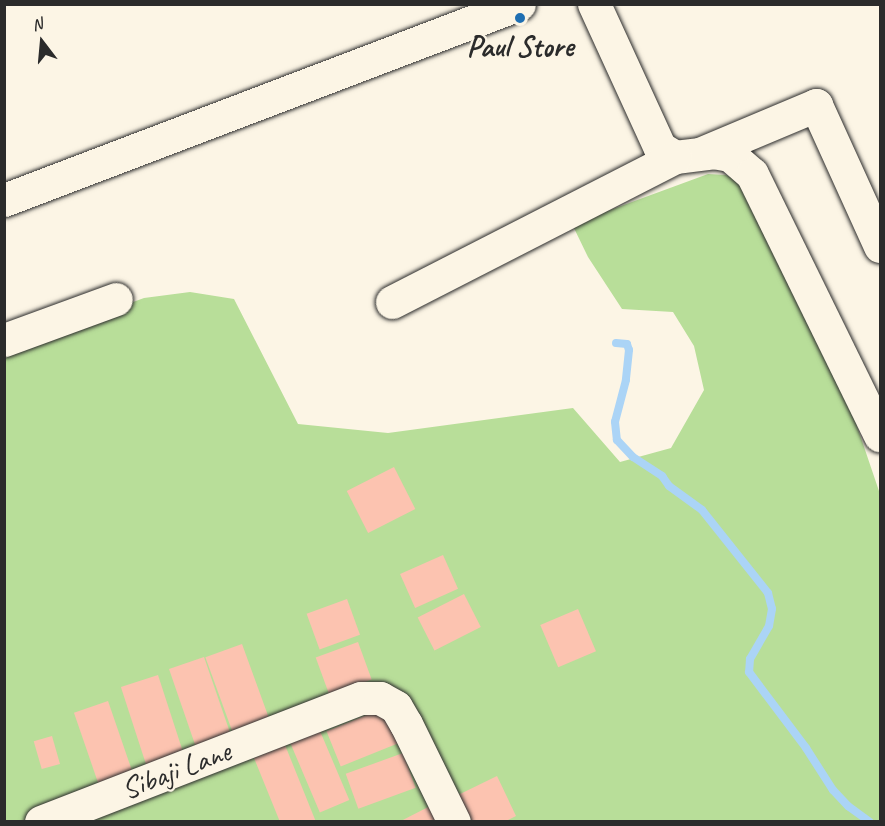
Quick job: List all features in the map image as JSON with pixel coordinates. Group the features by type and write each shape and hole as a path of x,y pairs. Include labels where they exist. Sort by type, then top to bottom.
{"street":[{"path":"4,200 519,4"},
{"path":"594,4 657,144 665,153 684,157 713,152 730,155 752,174 880,435"},
{"path":"392,302 684,157 816,105 880,246"},
{"path":"4,340 116,299"},
{"name":"Sibaji Lane","path":"41,822 361,698 380,698 396,707 454,822"}],"green space":[{"path":"708,174 726,175 742,183 840,376 880,494 880,821 5,822 5,349 144,298 190,292 234,299 298,424 388,433 573,408 620,462 671,448 704,390 694,346 673,312 622,309 588,257 572,224"}],"building":[{"path":"394,467 415,509 368,533 347,491"},
{"path":"443,555 458,589 415,608 400,574"},
{"path":"464,594 481,627 434,651 418,618"},
{"path":"347,599 360,635 320,649 307,614"},
{"path":"578,609 596,651 558,667 540,625"},
{"path":"358,642 372,680 329,695 316,657"},
{"path":"242,644 269,719 233,733 205,657"},
{"path":"204,657 231,735 196,748 169,669"},
{"path":"158,675 183,753 146,765 121,687"},
{"path":"108,701 132,771 98,783 74,713"},
{"path":"384,708 398,743 341,766 327,731"},
{"path":"320,731 349,800 320,813 291,744"},
{"path":"52,736 60,764 42,769 34,741"},
{"path":"285,745 316,822 280,822 254,758"},
{"path":"403,753 416,788 358,809 346,774"},
{"path":"497,776 516,816 504,822 471,822 458,795"},
{"path":"432,805 440,822 399,822"}],"waterway":[{"path":"616,343 627,344 629,350 626,380 615,422 617,440 633,457 662,476 669,486 702,510 768,593 772,609 769,626 750,659 749,672 806,748 833,790 848,806 870,822"}],"place":[{"name":"Paul Store","path":"520,18"}]}
